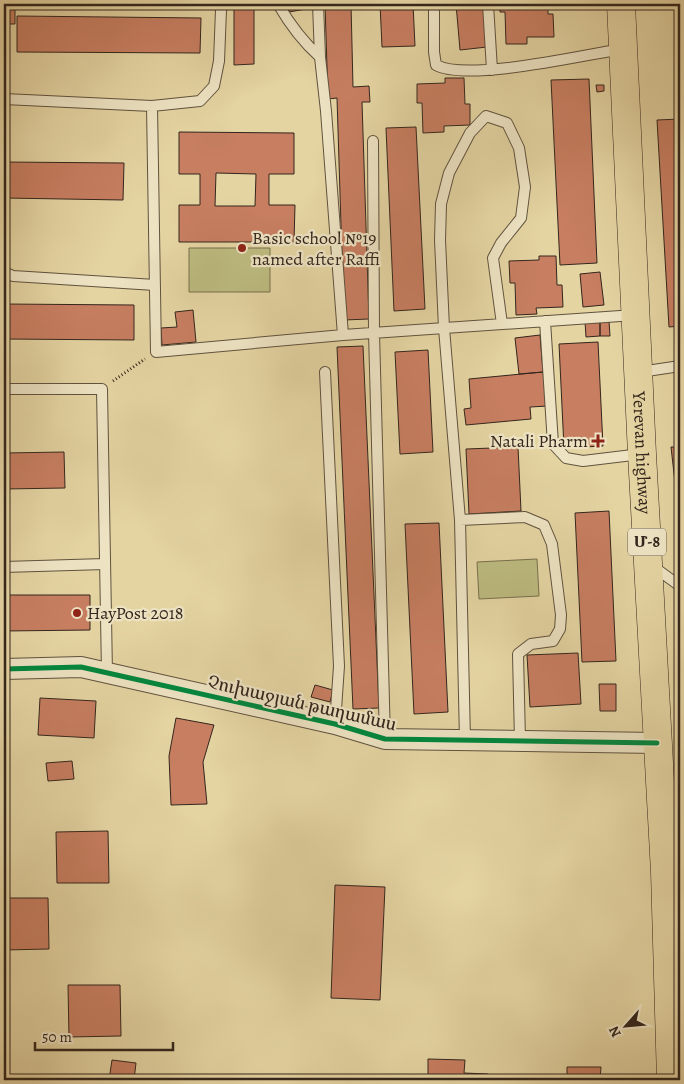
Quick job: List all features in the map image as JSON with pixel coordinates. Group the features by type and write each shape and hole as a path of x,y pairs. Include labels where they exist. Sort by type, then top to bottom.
{"highway":[{"name":"Yerevan highway","path":"621,4 657,743 673,871 674,1069"}],"street":[{"name":"Չուխաջյան թաղամաս","path":"4,669 81,667 335,724 385,738 657,743"}],"lane":[{"path":"4,99 152,106 200,100 214,86 219,60 221,10 223,4"},
{"path":"278,4 288,22 320,57"},
{"path":"318,4 320,57 326,111 342,335"},
{"path":"434,4 434,52 436,65 444,69 492,70 623,48"},
{"path":"488,4 492,70"},
{"path":"152,106 156,352 342,335 636,315"},
{"path":"465,740 460,520 444,328 440,240 441,204 449,173 470,133 486,116 507,123 519,148 525,187 520,218 501,243 493,258 502,324"},
{"path":"373,141 374,333 385,738"},
{"path":"4,272 13,276 154,285"},
{"path":"545,322 553,444 566,458 583,461 642,454"},
{"path":"639,372 680,366"},
{"path":"325,372 339,666 335,724"},
{"path":"4,389 102,388 107,673"},
{"path":"460,520 525,517 544,525 552,544 561,615 560,629 553,641 531,644 518,654 520,741"},
{"path":"648,563 680,586"},
{"path":"4,567 105,564"}],"path":[{"path":"120,376 132,369"}],"shaded area":[{"path":"189,248 270,248 270,292 189,292"},
{"path":"537,559 539,596 479,599 477,562"}],"building":[{"path":"4,4 15,4 15,24 4,24"},
{"path":"234,4 254,4 254,64 234,65"},
{"path":"288,4 305,4 306,9 289,12"},
{"path":"325,4 351,4 353,87 369,86 370,102 362,102 369,319 344,320 337,98 328,99"},
{"path":"380,4 413,4 415,46 382,47"},
{"path":"456,4 483,4 487,47 460,50"},
{"path":"500,4 548,4 548,14 553,14 554,37 527,37 527,44 506,44 505,12 500,12"},
{"path":"17,16 201,18 200,53 17,52"},
{"path":"445,78 464,78 465,104 470,104 470,125 444,126 444,132 423,133 422,103 417,103 417,84 445,83"},
{"path":"589,79 597,263 560,265 551,80"},
{"path":"596,85 604,85 604,91 597,92"},
{"path":"680,119 680,326 669,327 657,120"},
{"path":"416,127 425,309 394,311 386,128"},
{"path":"179,132 294,133 294,174 269,174 269,205 295,205 294,242 179,242 179,205 200,205 200,174 179,174","holes":["216,173 256,174 255,206 215,206"]},
{"path":"4,162 124,163 123,200 4,198"},
{"path":"539,256 556,256 557,285 562,285 563,307 536,308 537,314 516,315 515,283 510,283 509,261 539,260"},
{"path":"600,272 604,305 583,307 580,274"},
{"path":"4,304 134,305 134,340 4,339"},
{"path":"193,310 196,342 162,345 161,328 177,327 175,312"},
{"path":"600,321 600,336 586,337 585,322"},
{"path":"600,321 609,321 610,336 600,336"},
{"path":"540,335 543,372 519,374 515,338"},
{"path":"598,342 603,446 564,448 559,344"},
{"path":"363,346 379,708 353,709 337,347"},
{"path":"428,350 433,452 400,454 395,352"},
{"path":"543,372 548,406 530,407 531,419 466,425 464,409 471,408 469,379"},
{"path":"518,447 521,511 469,514 466,449"},
{"path":"671,447 680,447 680,491 676,491"},
{"path":"64,452 65,488 4,489 4,453"},
{"path":"680,508 680,544 676,509"},
{"path":"609,511 616,661 582,662 575,513"},
{"path":"439,523 448,712 414,714 405,524"},
{"path":"4,595 90,595 90,630 4,631"},
{"path":"578,653 581,704 530,707 527,655"},
{"path":"599,684 616,684 616,711 600,711"},
{"path":"315,685 333,690 330,702 311,697"},
{"path":"40,698 96,701 94,738 38,735"},
{"path":"176,718 214,725 203,762 207,804 171,805 169,756"},
{"path":"72,761 74,779 48,781 46,763"},
{"path":"6,789 8,807 4,808 4,790"},
{"path":"108,831 109,883 57,883 56,832"},
{"path":"335,885 385,887 380,1000 331,998"},
{"path":"4,898 48,898 49,949 4,950"},
{"path":"68,985 120,985 121,1036 69,1037"},
{"path":"428,1059 465,1060 464,1073 488,1074 488,1080 428,1080"},
{"path":"112,1060 136,1063 134,1080 109,1080"},
{"path":"567,1067 601,1067 600,1080 567,1080"}],"cycle path":[{"path":"4,669 81,667 335,724 385,739 657,743"}],"place":[{"name":"Basic school №19 named after Raffi","path":"242,248"},
{"name":"Natali Pharm","path":"598,441"},
{"name":"HayPost 2018","path":"77,613"}]}
